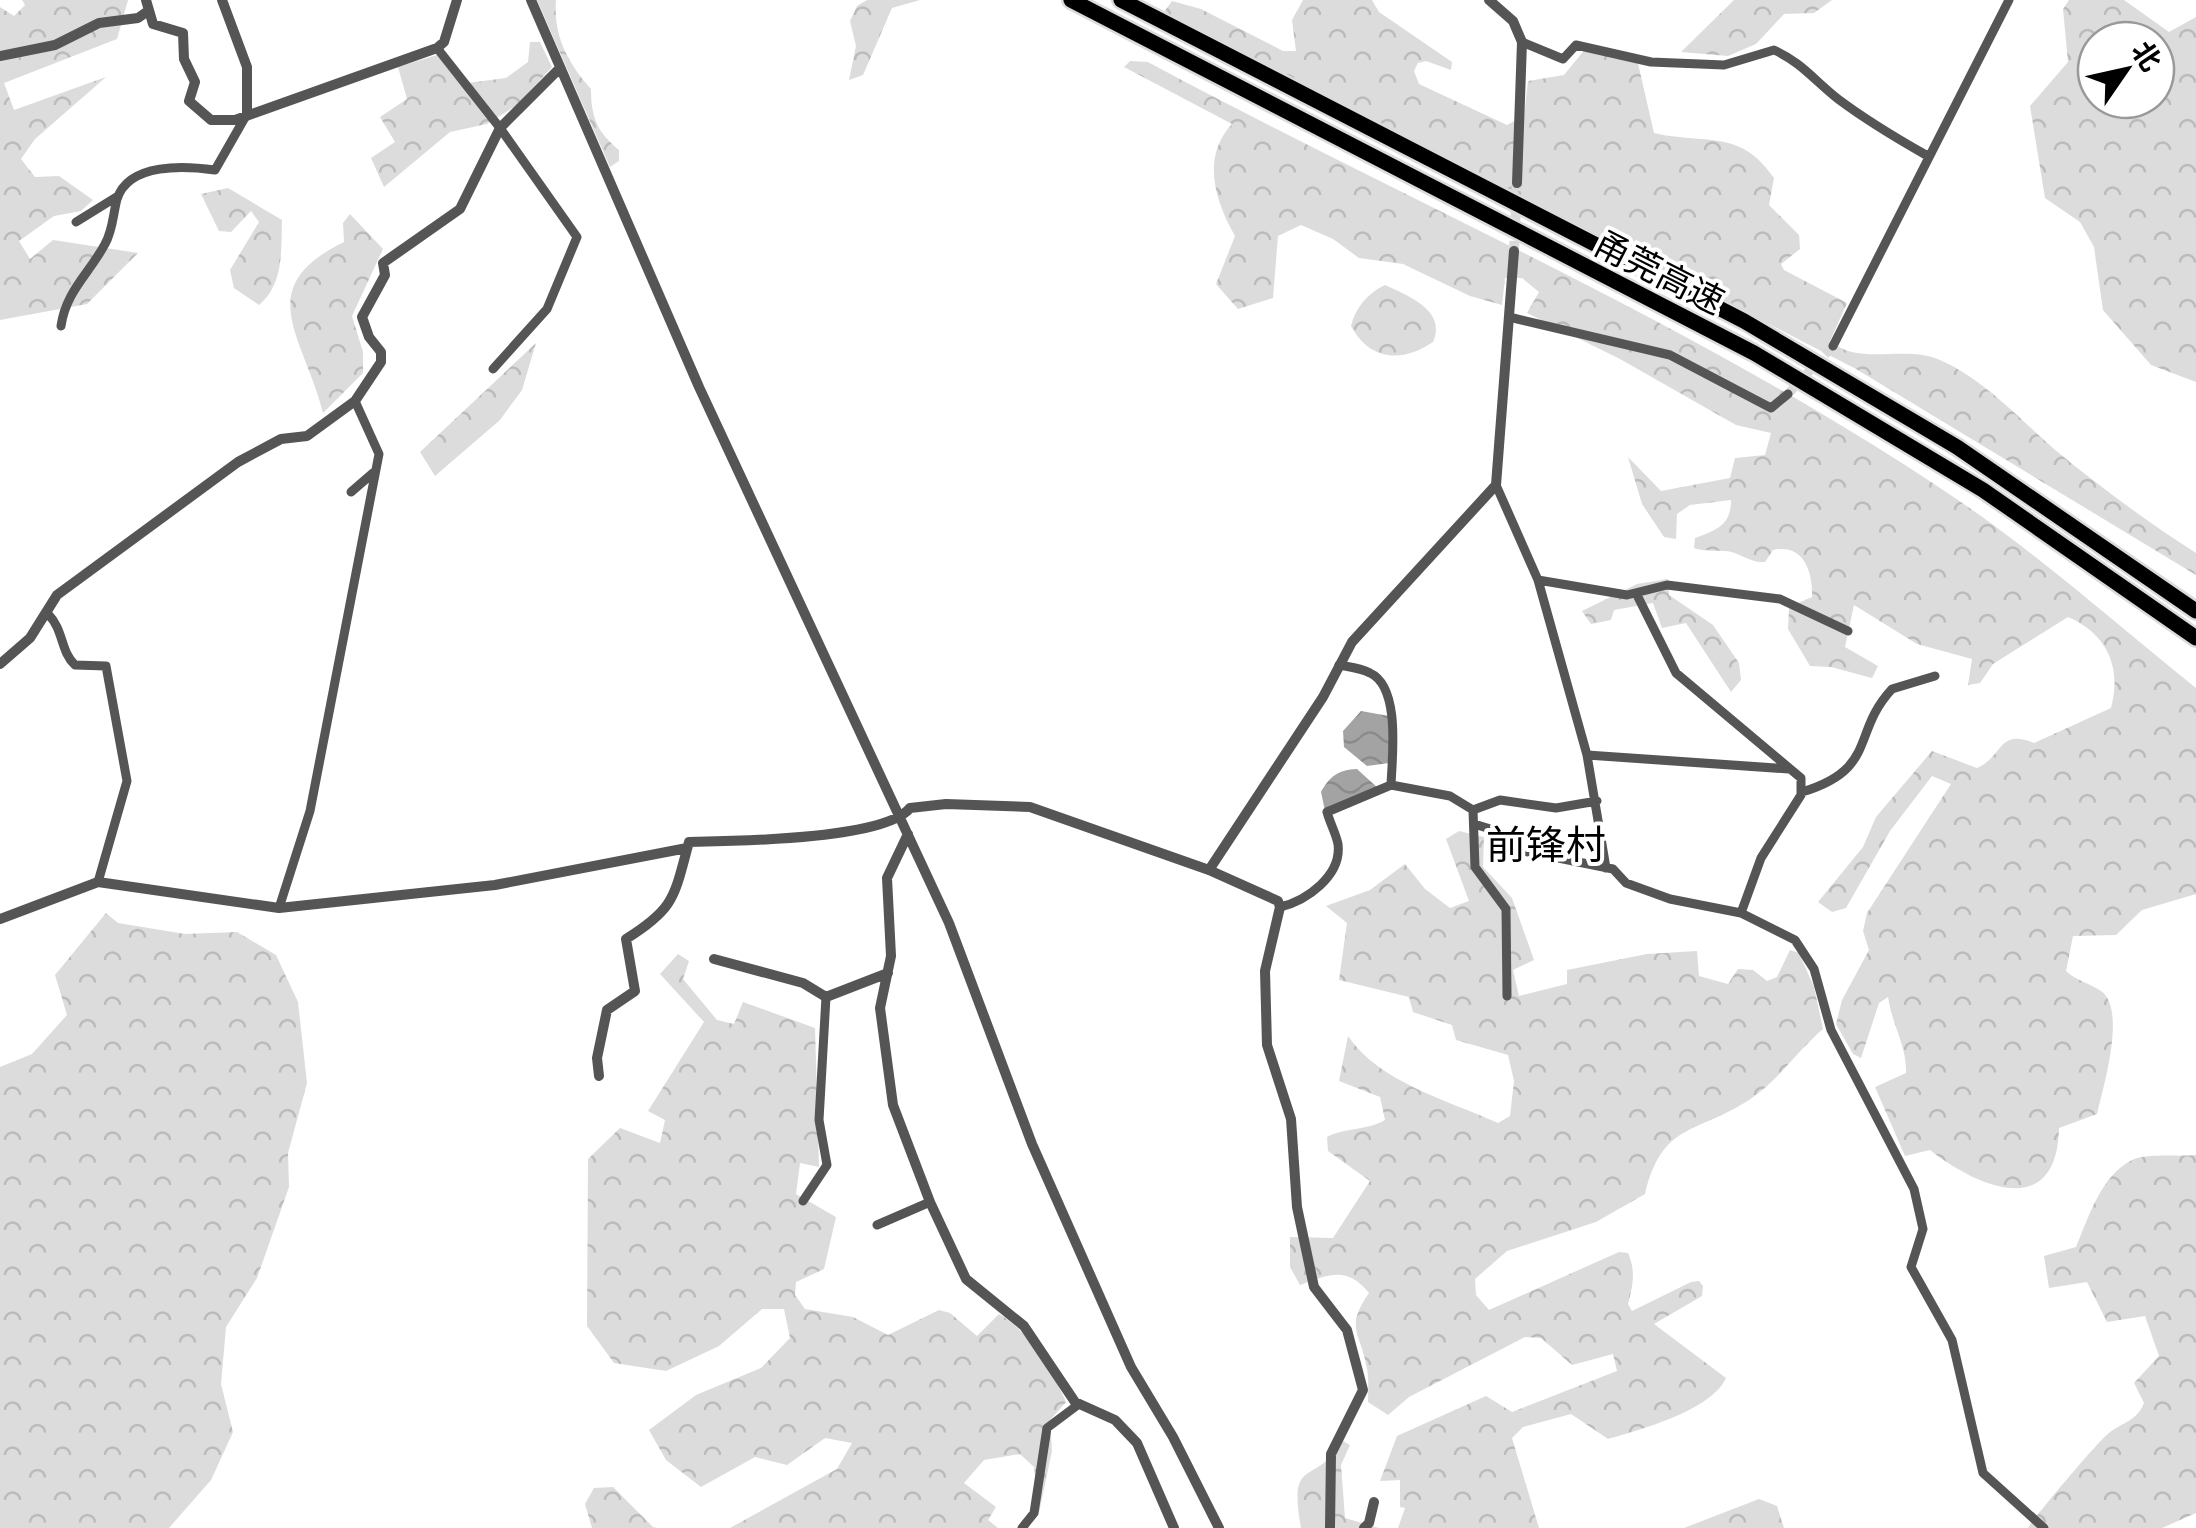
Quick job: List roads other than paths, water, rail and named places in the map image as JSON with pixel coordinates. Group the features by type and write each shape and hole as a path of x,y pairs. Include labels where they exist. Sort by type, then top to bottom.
{"highway":[{"name":"甬莞高速","path":"1071,0 1754,352 1983,490 2196,638"},
{"name":"甬莞高速","path":"1121,0 1744,321 1958,447 2196,611"}],"street":[{"path":"76,222 118,196 129,182 168,167 216,170 247,114 247,68 222,0"},
{"path":"147,5 153,24 183,34 184,59 195,82 189,101 220,122 437,48 444,42 457,0"},
{"path":"531,0 699,387 949,923 1032,1144 1131,1366 1174,1437 1219,1528"},
{"path":"1490,0 1513,21 1522,42 1517,182"},
{"path":"1833,346 1926,155 2009,0"},
{"path":"0,56 54,44 99,23 138,18 147,5"},
{"path":"1522,42 1564,59 1576,46 1651,62 1724,64 1774,50 1808,69 1832,95 1870,123 1926,155"},
{"path":"437,48 500,128 577,237 547,309 494,369"},
{"path":"0,664 30,638 57,595 238,462 281,439 307,436 355,401 381,362 381,352 368,337 362,316 385,275 384,264 460,209 500,128 560,68"},
{"path":"62,326 72,290 106,244 118,196"},
{"path":"1514,251 1496,485 1538,580 1587,754 1606,868"},
{"path":"1510,317 1670,354 1772,408 1788,394"},
{"path":"279,908 310,812 379,454 355,401"},
{"path":"351,492 375,471"},
{"path":"1210,870 1324,698 1352,642 1496,485"},
{"path":"1538,580 1627,595 1667,585 1780,599 1848,632"},
{"path":"1636,592 1676,674 1801,778 1802,792 1761,858 1741,914"},
{"path":"48,614 62,631 67,657 76,665 106,666 124,754 124,802 114,818 98,882"},
{"path":"1339,665 1371,673 1385,690 1394,730 1391,785"},
{"path":"1802,792 1836,779 1856,760 1892,689 1935,676"},
{"path":"1587,754 1792,770"},
{"path":"1280,907 1298,902 1335,864 1338,843 1328,812 1391,785 1450,796 1474,810"},
{"path":"1474,810 1500,800 1556,808 1597,801"},
{"path":"599,1076 598,1058 607,1010 635,991 626,939 660,918 672,900 688,842 833,833 900,819 910,808 946,804 1030,807 1210,870 1278,901 1280,907 1265,972 1267,1046 1291,1119 1297,1207 1314,1287 1347,1330 1363,1390 1331,1454 1330,1528"},
{"path":"1474,810 1476,866 1493,897 1506,909 1507,996"},
{"path":"1474,824 1497,832 1504,847 1606,868 1620,874 1620,880 1670,898 1741,914 1796,940 1814,969 1831,1030 1914,1189 1923,1229 1910,1267 1952,1340 1983,1473 2044,1528"},
{"path":"908,834 886,878 888,972 880,1008 893,1105 930,1202 966,1279 1024,1326 1080,1404 1115,1420 1138,1443 1174,1528"},
{"path":"0,919 98,882 279,908 496,885 687,848"},
{"path":"714,959 803,983 826,997"},
{"path":"826,997 888,972"},
{"path":"803,1201 827,1165 819,1120 826,997"},
{"path":"877,1225 930,1202"},
{"path":"1022,1528 1034,1513 1047,1428 1080,1404"},
{"path":"1364,1528 1369,1524 1374,1502"}],"water":[{"path":"1361,711 1389,716 1389,763 1367,766 1344,747 1343,731"},
{"path":"1357,769 1379,789 1325,811 1321,792 1328,782 1340,772"}],"tunnel":[{"path":"1514,251 1517,183"},
{"path":"1788,394 1833,346"}],"district":[{"name":"前锋村","path":"1546,843"}]}
